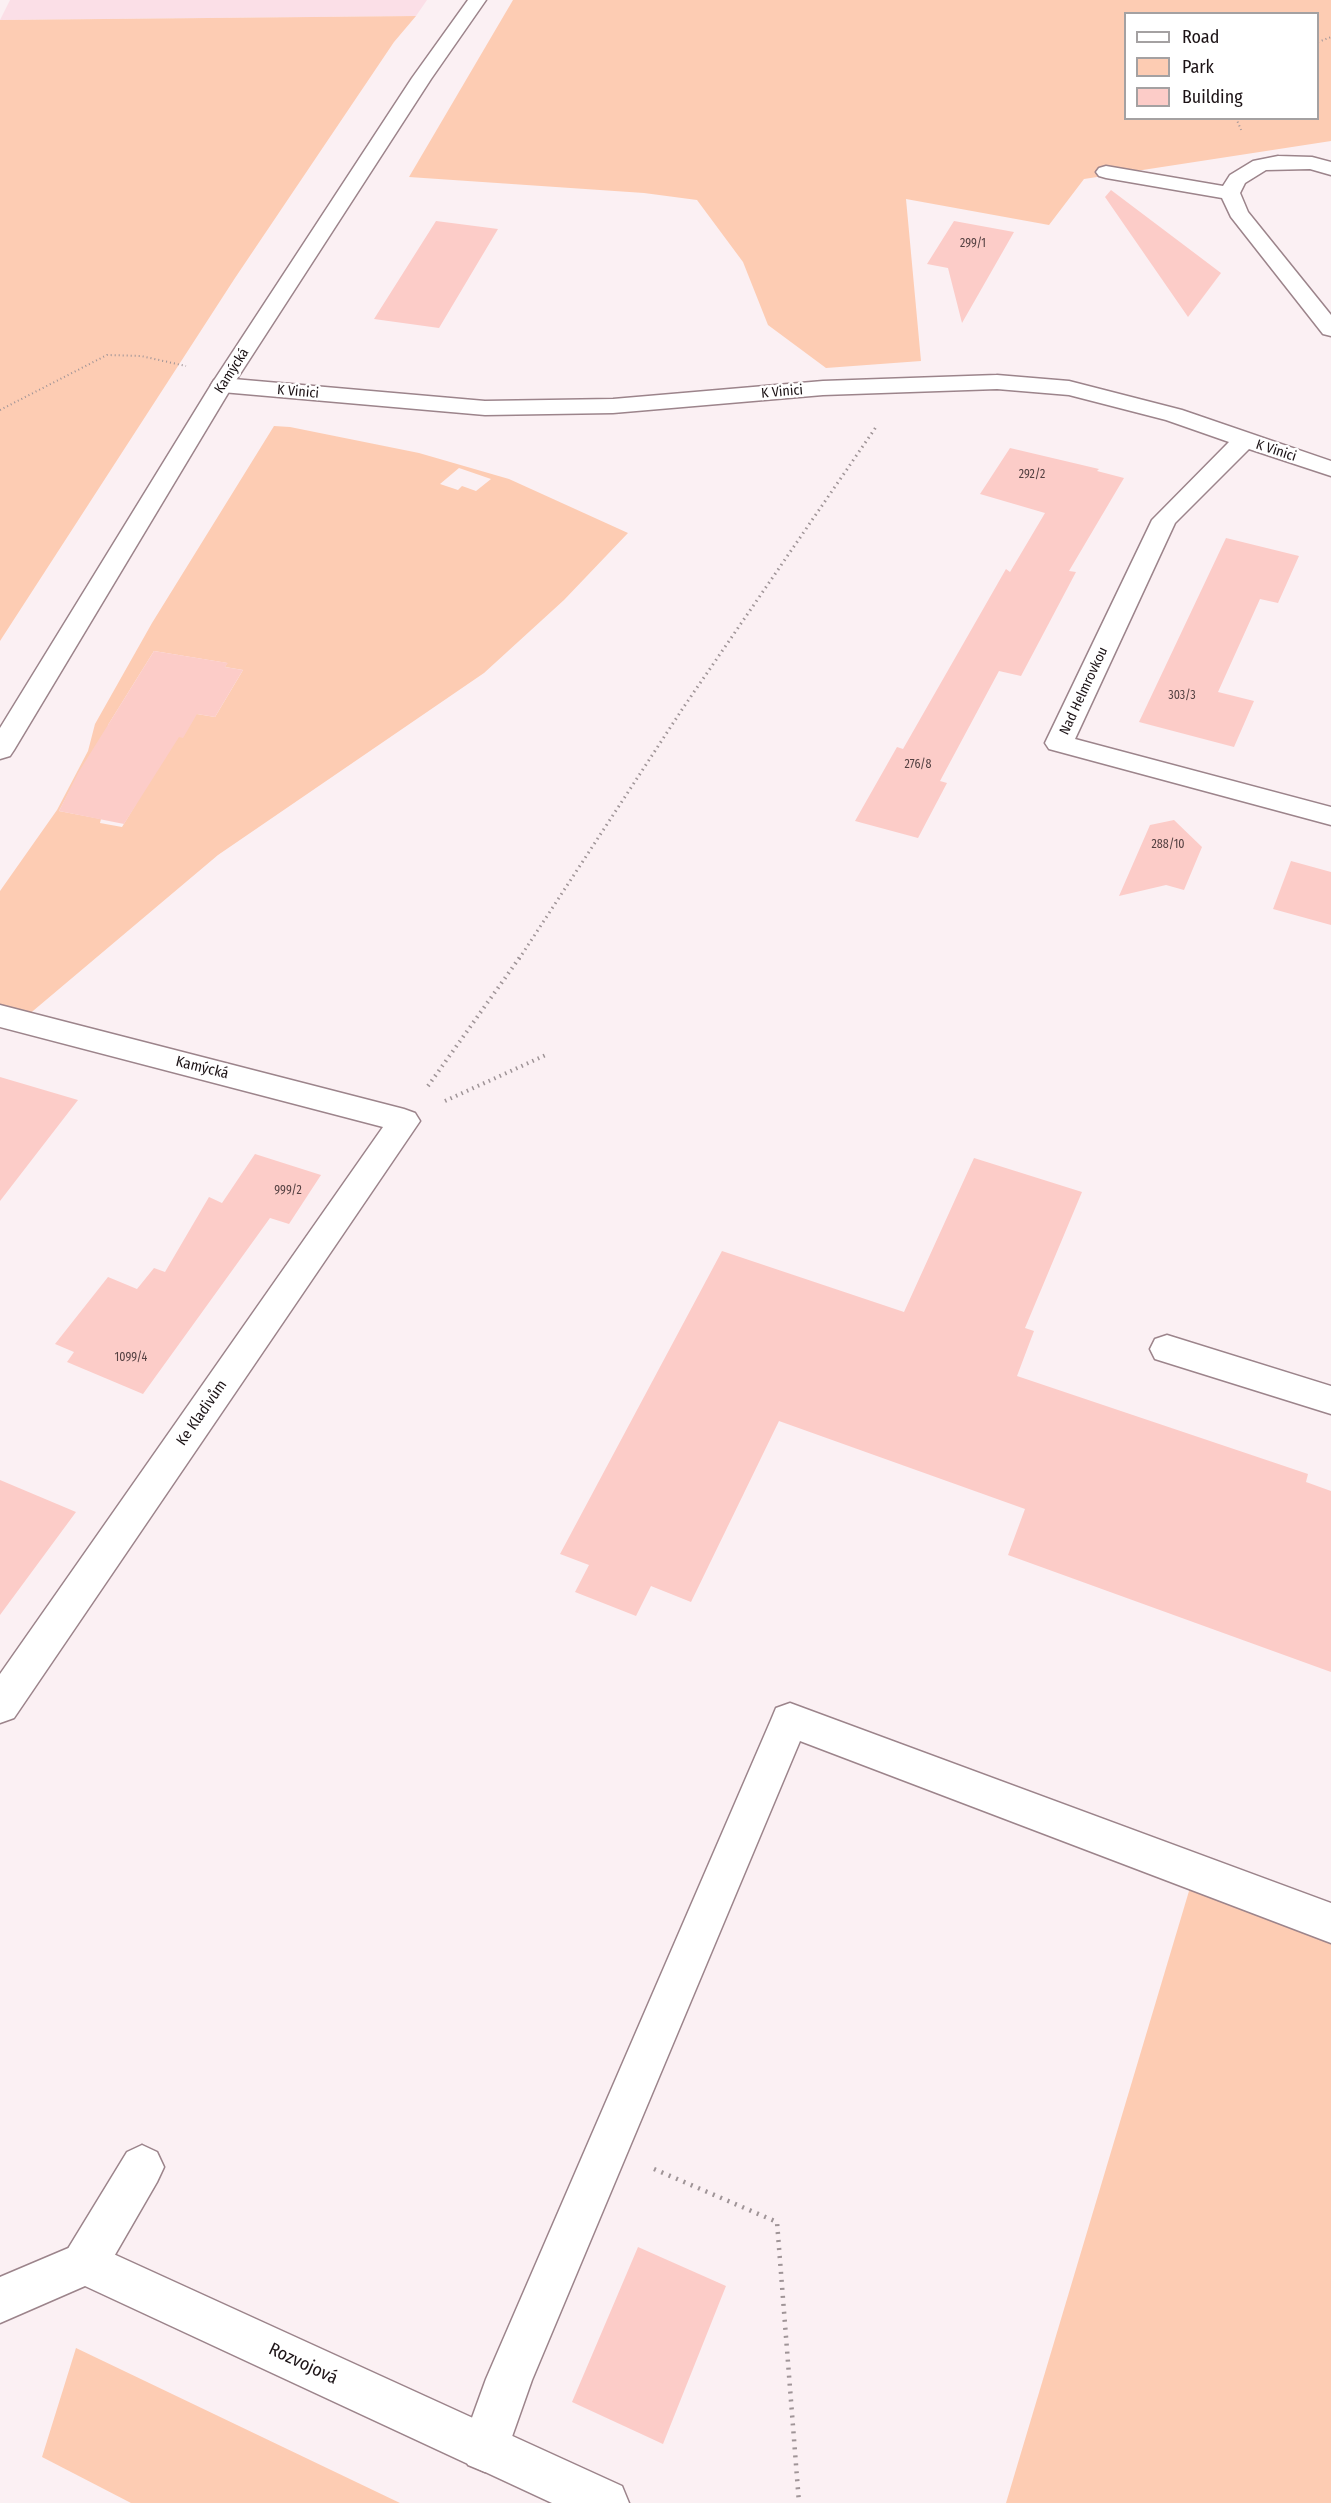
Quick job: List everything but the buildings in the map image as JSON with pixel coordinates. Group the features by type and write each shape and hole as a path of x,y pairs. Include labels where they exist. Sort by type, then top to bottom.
{"street":[{"name":"Kamýcká","path":"0,750 222,385 422,78 477,0"},
{"path":"1331,169 1312,163 1278,162 1260,165 1237,179 1230,193 1238,213 1331,329"},
{"path":"1106,172 1230,193"},
{"name":"K Vinici","path":"222,385 485,408 613,406 823,388 997,382 1069,388 1174,415 1331,469"},
{"name":"Nad Helmrovkou","path":"1244,440 1164,520 1059,743 1331,816"},
{"name":"Kamýcká","path":"0,1016 404,1120"},
{"name":"Ke Kladivům","path":"0,1706 404,1120"},
{"path":"1167,1349 1331,1400"},
{"path":"485,2448 509,2379 790,1720 1331,1923"},
{"path":"0,2300 85,2264 142,2167"},
{"name":"Rozvojová","path":"85,2264 604,2503"}],"path":[{"path":"0,410 107,355 141,356 193,368"},
{"path":"404,1120 522,954 683,708 905,384"},
{"path":"404,1120 548,1054"},
{"path":"651,2168 777,2222 799,2503"}],"shaded area":[{"path":"10,0 427,0 416,16 0,20"}],"green space":[{"path":"513,0 1331,0 1331,141 1084,179 1049,225 906,199 921,361 826,368 768,325 743,262 697,200 644,193 409,177"},
{"path":"416,16 394,42 235,278 0,641 0,20"},
{"path":"274,426 290,427 419,453 509,479 628,533 564,600 484,673 218,855 27,1016 0,1009 0,891 57,810 88,751 95,724 152,623","holes":["459,468 491,479 476,491 462,486 458,490 440,484","154,651 227,663 225,667 243,670 215,717 197,714 108,725","69,792 136,804 122,827 100,823 101,819 59,811"]},
{"path":"1192,1881 1331,1938 1331,2503 1006,2503"},
{"path":"76,2348 400,2503 131,2503 42,2457"}]}
